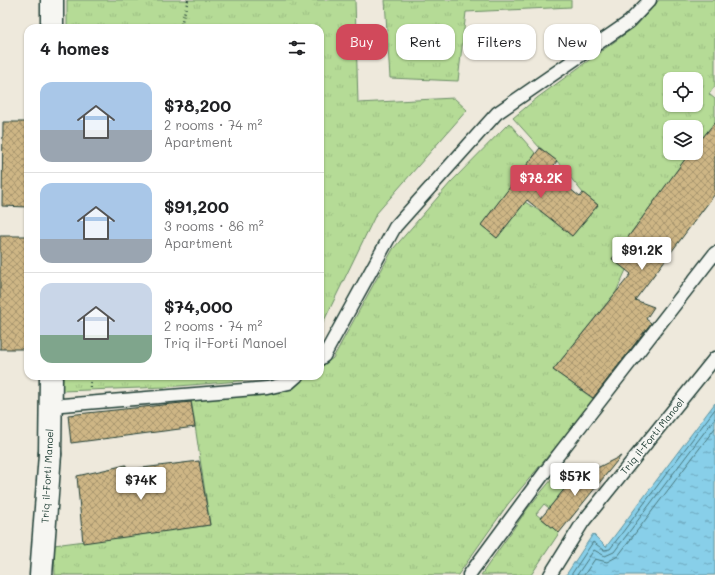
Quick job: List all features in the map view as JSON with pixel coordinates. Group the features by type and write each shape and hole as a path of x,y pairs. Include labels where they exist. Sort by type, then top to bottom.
{"street":[{"path":"52,0 52,24"},
{"name":"Triq il-Forti Manoel","path":"41,575 50,454 51,380"}],"lane":[{"path":"324,356 396,227 497,113 629,22 650,0"},
{"path":"469,575 545,472 715,254"},
{"name":"Triq il-Forti Manoel","path":"550,575 583,522 715,358"},
{"path":"50,406 267,388 288,383 292,380"}],"path":[{"path":"181,24 188,0"}],"green space":[{"path":"67,0 355,0 356,24 336,24 336,60 357,60 358,103 454,98 467,110 376,214 324,321 324,24 67,24"},
{"path":"385,0 571,0 571,7 466,12 465,24 463,24 463,38 458,81 390,78 388,24 387,24"},
{"path":"659,0 715,0 715,86 709,94 715,99 715,122 703,137 703,120 663,120 663,160 685,160 612,259 626,270 616,292 553,370 595,400 508,504 458,575 55,575 54,545 210,525 191,399 209,396 251,395 284,392 301,380 324,380 324,364 333,358 393,249 451,182 509,123 536,154 481,225 497,238 525,202 546,215 572,236 598,205 583,193 557,161 540,148 513,118 537,98 589,60 601,60 601,51 636,26"},
{"path":"63,380 252,380 166,387 62,391"},
{"path":"557,473 571,481 549,508 544,504 536,514 559,533 531,575 481,575 528,508"}],"water":[{"path":"715,403 715,575 566,575 593,534 606,547"}],"building":[{"path":"3,122 24,122 24,207 2,206"},
{"path":"715,122 715,194 635,300 654,307 646,319 651,323 593,398 553,370 631,274 612,259 685,160 703,160 703,137"},
{"path":"540,148 557,161 549,172 580,197 583,193 598,205 572,236 527,200 497,238 481,225"},
{"path":"0,236 24,236 24,349 0,349"},
{"path":"191,402 195,427 71,443 68,415"},
{"path":"621,456 559,533 541,518 571,481"},
{"path":"199,461 210,525 83,543 77,476 126,465 126,470"}]}
